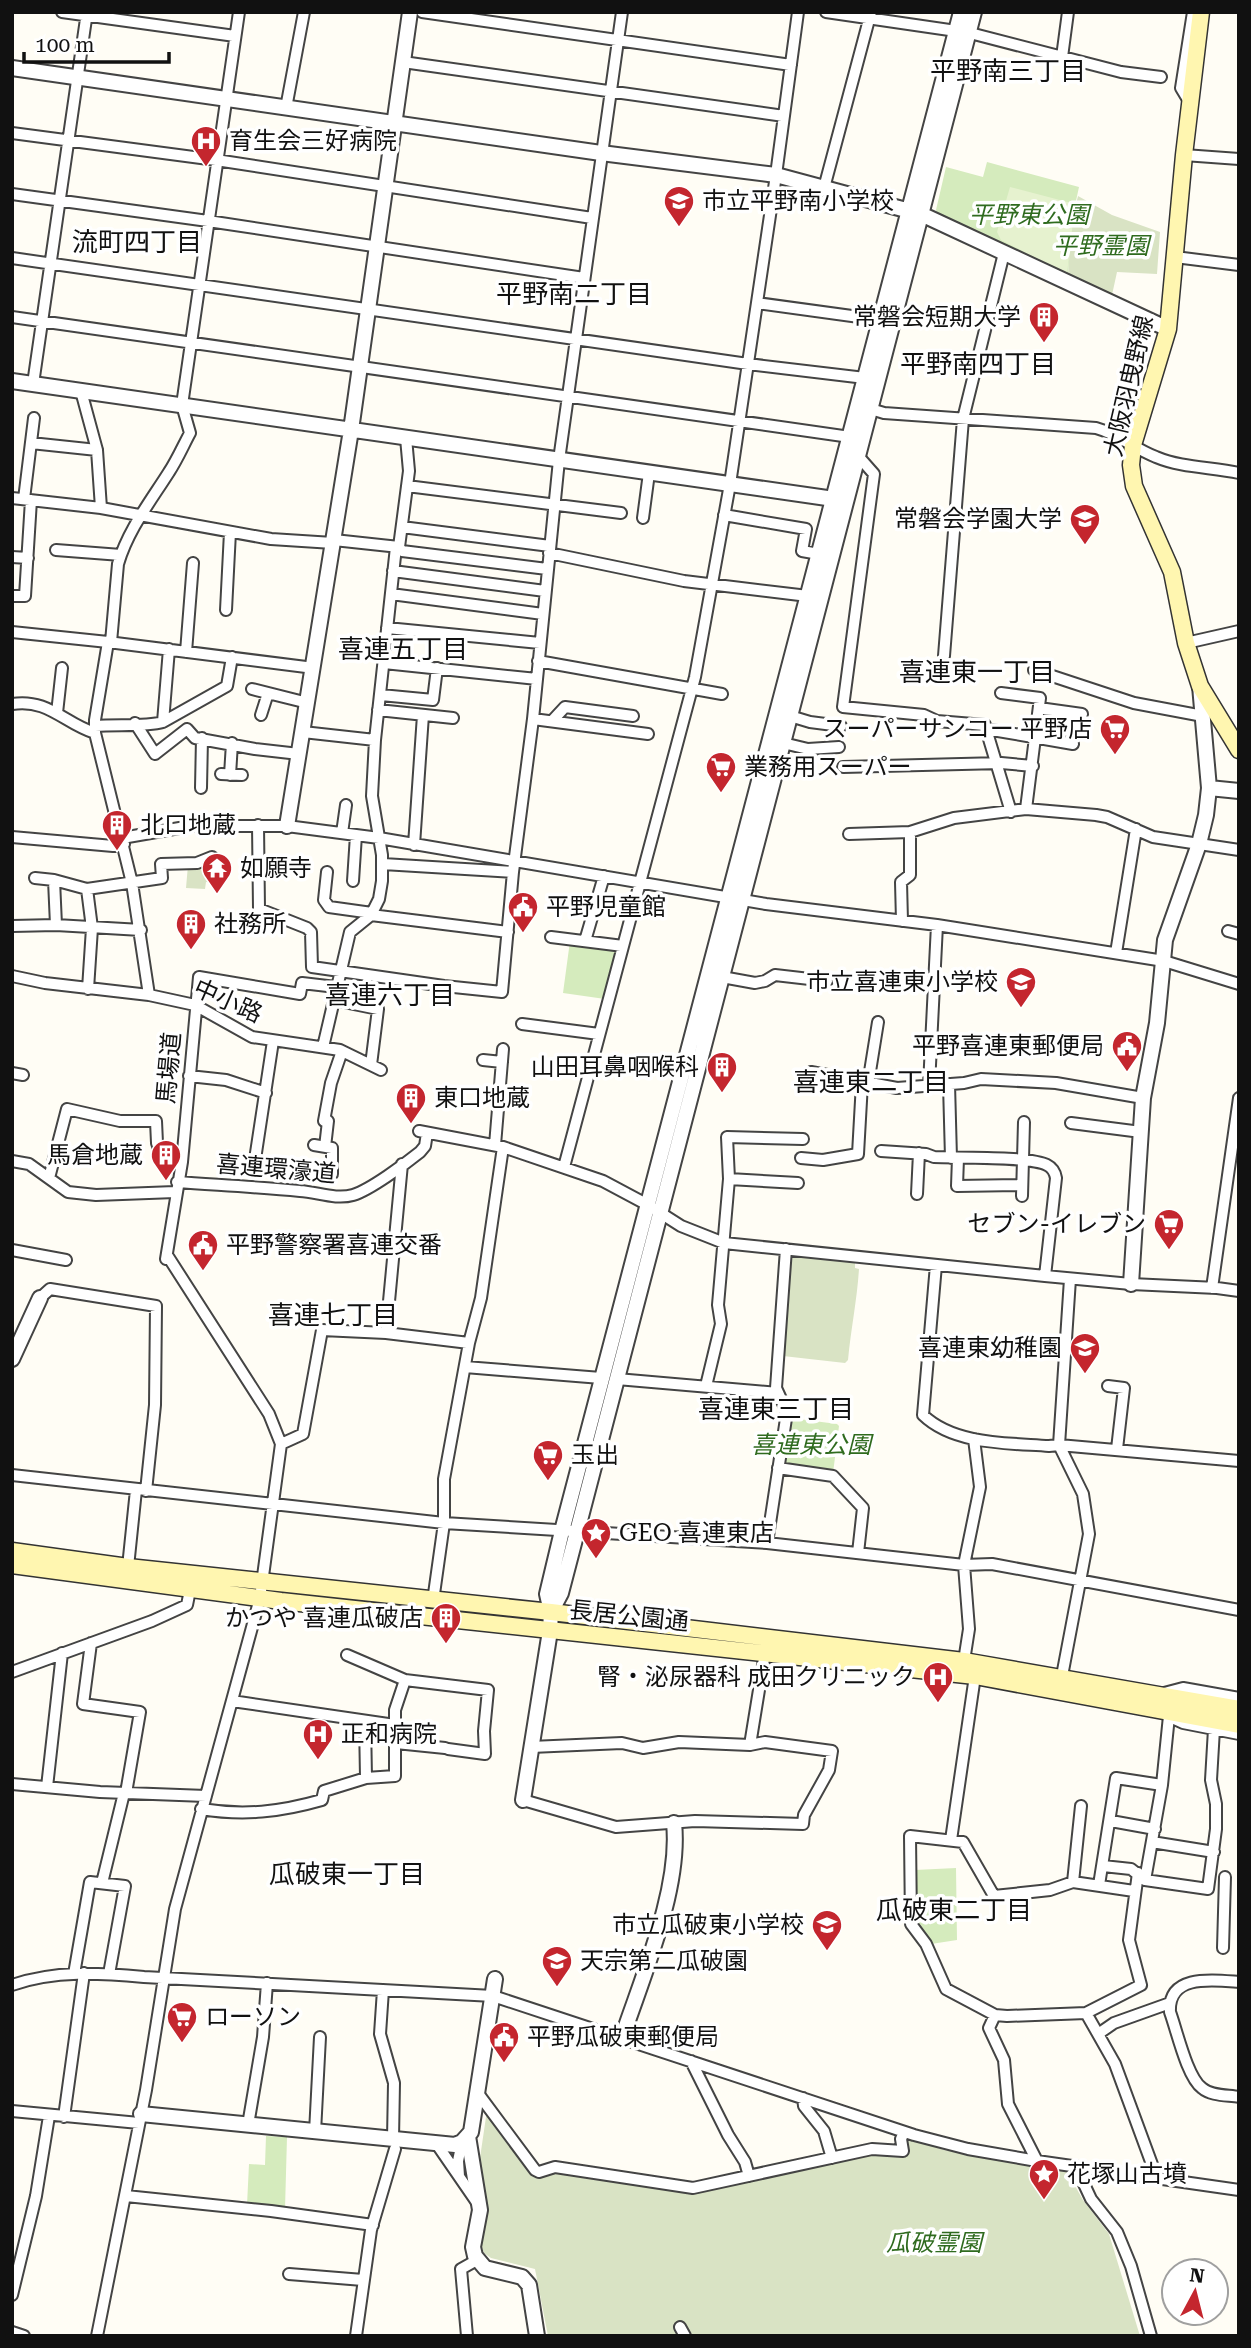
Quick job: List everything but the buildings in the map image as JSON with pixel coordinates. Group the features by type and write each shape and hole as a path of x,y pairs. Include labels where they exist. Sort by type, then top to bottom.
{"main road":[{"name":"大阪羽曳野線","path":"1201,12 1184,155 1168,329 1133,445 1131,465 1134,486 1172,572 1186,643 1200,686 1239,750"},
{"name":"長居公園通","path":"12,1551 128,1567 261,1590 550,1630 975,1676 1156,1701 1239,1709"},
{"name":"長居公園通","path":"12,1565 190,1590 261,1590 551,1612 964,1661 1062,1676 1239,1725"}],"street":[{"path":"62,12 236,36"},
{"path":"149,995 132,883 95,730 121,555 141,514 170,471 190,433 182,405 239,12"},
{"path":"286,108 304,12"},
{"path":"287,826 351,430 410,12"},
{"path":"422,12 791,65"},
{"path":"258,825 259,909 312,932 312,967 502,992 559,460 622,12"},
{"path":"564,1167 692,688 730,484 798,12"},
{"path":"825,12 870,15 964,32 1121,72 1161,76"},
{"path":"961,12 964,32"},
{"path":"569,1531 601,1378 722,976 736,898 790,716 810,618 808,596 850,437 865,408 964,32 974,12"},
{"path":"1062,57 1068,12"},
{"path":"1190,103 1181,88 1193,12"},
{"path":"33,384 87,14"},
{"path":"824,188 870,15"},
{"path":"403,62 784,116"},
{"path":"12,68 601,153 776,175 915,212 1168,329"},
{"path":"12,133 216,160 592,218"},
{"path":"1184,155 1239,159"},
{"path":"12,194 584,278"},
{"path":"531,1747 622,1743 643,1748 679,1742 750,1745 765,1742 832,1751 829,1770 804,1815 803,1824 674,1823 616,1827 523,1800 531,1747 550,1630 551,1612 547,1594 617,1379 654,1208 810,618 859,457 866,379 881,320 915,212"},
{"path":"944,656 963,419 1004,254"},
{"path":"1175,257 1239,265"},
{"path":"12,258 866,379"},
{"path":"757,303 881,320"},
{"path":"12,317 850,437"},
{"path":"12,381 834,499"},
{"path":"81,391 97,450 101,508"},
{"path":"865,408 884,413 1096,428 1111,432 1154,457 1175,464 1239,473"},
{"path":"12,596 25,596 28,558 22,499 34,418"},
{"path":"323,1047 350,932 372,914 379,898 383,864 372,796 374,740 393,570 409,471 406,438"},
{"path":"31,443 97,450"},
{"path":"859,457 874,474 844,707 924,715 937,721 985,725 1011,812"},
{"path":"643,517 649,473"},
{"path":"407,486 621,513"},
{"path":"22,499 141,514 271,539 398,547 402,551 547,569"},
{"path":"724,515 806,529 802,551 819,555"},
{"path":"402,527 549,550 684,581 808,596"},
{"path":"226,610 230,532"},
{"path":"56,550 121,555"},
{"path":"12,558 28,558"},
{"path":"186,652 194,563"},
{"path":"393,570 545,591"},
{"path":"391,594 543,614"},
{"path":"387,628 540,643"},
{"path":"1186,643 1239,631"},
{"path":"12,632 314,668"},
{"path":"163,722 169,649"},
{"path":"12,704 24,702 44,705 84,730 135,723 153,725 227,686 232,657"},
{"path":"538,661 722,694"},
{"path":"384,663 537,679"},
{"path":"57,713 62,668"},
{"path":"381,695 433,700 437,668"},
{"path":"1034,670 1134,703 1203,716"},
{"path":"1131,1284 1143,1098 1157,1023 1166,940 1199,844 1206,815 1209,788 1200,686"},
{"path":"252,689 308,703"},
{"path":"261,715 268,693"},
{"path":"1001,693 1040,698 1026,809"},
{"path":"552,721 565,707 633,716"},
{"path":"1039,708 1082,714"},
{"path":"378,710 453,718"},
{"path":"414,845 423,715"},
{"path":"790,716 841,726"},
{"path":"533,719 648,734"},
{"path":"135,723 155,754 187,729 195,738 299,754"},
{"path":"986,729 1073,744"},
{"path":"303,732 374,740"},
{"path":"201,788 202,738"},
{"path":"232,743 225,775 242,775"},
{"path":"783,743 808,749 839,747"},
{"path":"843,767 995,764 1033,766"},
{"path":"1209,788 1239,791"},
{"path":"342,833 346,804"},
{"path":"849,834 910,831 954,818 1026,809 1097,815 1153,836 1239,850"},
{"path":"12,837 113,846 123,841 191,826 287,826 379,838 514,867"},
{"path":"1116,953 1136,829"},
{"path":"902,921 901,882 910,875 910,831"},
{"path":"353,881 356,835"},
{"path":"34,878 54,880 87,889 162,878 161,864 197,863 212,857"},
{"path":"383,864 514,867 604,876 836,914 937,925 1164,961 1239,984"},
{"path":"327,872 324,900 329,907 508,932"},
{"path":"585,941 604,876"},
{"path":"54,880 56,925"},
{"path":"87,889 92,928 88,989"},
{"path":"12,926 56,925 141,930"},
{"path":"929,1085 937,925"},
{"path":"551,937 623,946"},
{"path":"722,976 755,983 775,975 827,981"},
{"name":"中小路","path":"12,976 88,989 149,995 195,1005 252,1037 342,1051 376,1068 378,1009 334,1000"},
{"name":"馬場道","path":"281,1444 269,1414 166,1257 182,1162 195,1005 199,977 300,994 302,983 336,987"},
{"path":"801,1158 831,1159 858,1154 865,1083 878,1022"},
{"path":"522,1024 599,1034"},
{"path":"254,1166 274,1041"},
{"path":"433,1601 444,1523 444,1479 469,1343 481,1298 499,1146 503,1049"},
{"path":"332,1174 332,1148 320,1146 331,1083 342,1051"},
{"path":"483,1060 502,1062"},
{"path":"811,1073 897,1088 981,1079 1056,1083 1143,1098"},
{"path":"189,1076 226,1080 266,1093"},
{"path":"949,1084 957,1186 1022,1191 1024,1122"},
{"path":"1212,1288 1239,1098"},
{"path":"49,1178 67,1109 120,1121 156,1121 157,1143 164,1163 182,1162"},
{"path":"1071,1123 1141,1132"},
{"name":"喜連環濠道","path":"12,1161 29,1164 68,1192 96,1195 176,1187 267,1188 322,1193 337,1198 364,1191 421,1152 425,1146 426,1132 499,1146"},
{"path":"706,1386 721,1324 718,1305 729,1179 727,1137 803,1139"},
{"path":"499,1146 603,1181 681,1226 724,1243 1070,1279 1239,1292"},
{"path":"881,1152 1048,1165 1055,1171 1056,1178 1045,1276"},
{"path":"917,1194 919,1153"},
{"path":"386,1333 402,1164"},
{"path":"729,1179 798,1183"},
{"path":"767,1543 787,1412 776,1388 786,1249"},
{"path":"12,1251 66,1259"},
{"path":"936,1265 923,1415 934,1426 974,1439 1239,1461"},
{"path":"1062,1676 1089,1534 1083,1494 1059,1444 1070,1279"},
{"path":"12,1359 40,1298 50,1289 156,1306 155,1405 128,1567"},
{"path":"97,2336 126,2196 175,1909 261,1590 281,1444 303,1434 322,1330 386,1333 469,1343"},
{"path":"465,1367 601,1378"},
{"path":"617,1379 778,1393"},
{"path":"1108,1386 1124,1388 1117,1449"},
{"path":"964,1661 969,1629 964,1565 980,1487 974,1439"},
{"path":"778,1468 832,1476 863,1508 858,1553"},
{"path":"12,1475 444,1523 767,1543 964,1565 992,1564 1239,1610"},
{"path":"12,1671 187,1605 190,1590"},
{"path":"91,1643 83,1704 140,1712 125,1793 102,1883"},
{"path":"47,1787 62,1653"},
{"path":"750,1745 765,1653"},
{"path":"346,1655 405,1681 488,1690 484,1731 485,1755 396,1743"},
{"path":"951,1840 975,1676"},
{"path":"201,1809 232,1814 286,1810 322,1800 324,1791 366,1778 395,1776 395,1710 405,1681"},
{"path":"1239,1698 1183,1688 1156,1701 1169,1716 1183,1723 1239,1734"},
{"path":"232,1701 395,1725"},
{"path":"1134,1891 1073,1882 1050,1890 994,1896 963,1842 910,1836 911,1924 926,1944 946,1989 995,2015 1086,2013 1141,1985 1129,1940 1134,1891 1155,1829 1169,1716"},
{"path":"365,1721 366,1778"},
{"path":"1103,1866 1131,1869 1141,1876 1208,1889 1214,1852 1216,1804 1211,1780 1214,1729"},
{"path":"1099,1885 1116,1779 1162,1785"},
{"path":"12,1784 206,1796"},
{"path":"1073,1882 1081,1806"},
{"path":"1111,1821 1155,1829"},
{"path":"622,2038 667,1900 676,1843 674,1823"},
{"path":"1152,1842 1214,1852"},
{"path":"1211,1876 1239,1879"},
{"path":"1223,1948 1225,1877"},
{"path":"64,2117 90,1882 125,1886 109,1974"},
{"path":"12,1985 45,1977 109,1974 493,1996 904,2132 968,2149 1239,2190"},
{"path":"12,2111 64,2117 248,2125 394,2144 455,2145 471,2132 495,1979"},
{"path":"1239,1982 1210,1980 1182,1984 1175,1990 1170,2003 1170,2012 1188,2063 1200,2087 1210,2093 1239,2096"},
{"path":"248,2125 263,2037 267,1983"},
{"path":"356,2336 373,2225 394,2144 394,2083 380,2034 383,1990"},
{"path":"1098,2034 1114,2023 1170,2003"},
{"path":"1086,2013 1115,2064 1157,2178"},
{"path":"995,2015 989,2028 1003,2060 1008,2104 1037,2161"},
{"path":"315,2132 320,2037"},
{"path":"691,2061 728,2135 745,2162 749,2176"},
{"path":"477,2092 535,2171 555,2167 693,2188 872,2149 903,2151 901,2139 904,2132"},
{"path":"803,2098 804,2106 824,2130 832,2158"},
{"path":"12,2295 36,2196 49,2116"},
{"path":"459,2176 458,2161 465,2139"},
{"path":"465,2139 480,2206 474,2247 477,2260 485,2268 522,2277 529,2285 537,2336"},
{"path":"436,2143 480,2206"},
{"path":"1076,2166 1091,2199 1117,2232 1131,2266 1151,2336"},
{"path":"126,2196 373,2225"},
{"path":"467,2336 461,2269 477,2260"},
{"path":"289,2274 363,2280"},
{"path":"12,2332 24,2336"}],"green space":[{"name":"平野東公園","path":"987,162 1079,187 1071,224 1068,279 937,213 946,167 983,177"},
{"path":"1010,187 1075,204 1067,274 1001,240 997,232"},
{"name":"平野霊園","path":"1078,196 1112,215 1160,232 1157,274 1117,272 1112,295 1068,279 1071,224"},
{"path":"225,859 222,884 206,882 205,889 186,888 188,865"},
{"path":"570,941 618,949 605,999 563,993"},
{"path":"795,1254 855,1260 855,1268 859,1269 858,1281 848,1360 845,1363 783,1356 791,1257"},
{"name":"喜連東公園","path":"791,1418 839,1426 833,1473 784,1464"},
{"path":"956,1868 957,1940 931,1944 914,1922 915,1870"},
{"name":"瓜破霊園","path":"487,2110 533,2173 556,2171 693,2192 871,2153 905,2154 906,2137 944,2150 1066,2170 1083,2200 1109,2234 1140,2336 548,2336 535,2269 491,2258 484,2253 481,2245 487,2207 480,2158"},
{"path":"266,2136 287,2137 285,2209 247,2205 249,2164 265,2165"}],"place":[{"name":"育生会三好病院","path":"206,168"},
{"name":"市立平野南小学校","path":"679,228"},
{"name":"常磐会短期大学","path":"1044,344"},
{"name":"常磐会学園大学","path":"1085,546"},
{"name":"スーパーサンコー 平野店","path":"1115,756"},
{"name":"業務用スーパー","path":"721,794"},
{"name":"北口地蔵","path":"117,852"},
{"name":"如願寺","path":"217,895"},
{"name":"平野児童館","path":"523,934"},
{"name":"社務所","path":"191,951"},
{"name":"市立喜連東小学校","path":"1021,1009"},
{"name":"平野喜連東郵便局","path":"1127,1073"},
{"name":"山田耳鼻咽喉科","path":"722,1094"},
{"name":"東口地蔵","path":"411,1125"},
{"name":"馬倉地蔵","path":"166,1182"},
{"name":"セブン-イレブン","path":"1169,1251"},
{"name":"平野警察署喜連交番","path":"203,1272"},
{"name":"喜連東幼稚園","path":"1085,1375"},
{"name":"玉出","path":"548,1482"},
{"name":"GEO 喜連東店","path":"596,1560"},
{"name":"かつや 喜連瓜破店","path":"446,1645"},
{"name":"腎・泌尿器科 成田クリニック","path":"938,1704"},
{"name":"正和病院","path":"318,1761"},
{"name":"市立瓜破東小学校","path":"827,1952"},
{"name":"天宗第二瓜破園","path":"557,1988"},
{"name":"ローソン","path":"182,2044"},
{"name":"平野瓜破東郵便局","path":"504,2064"},
{"name":"花塚山古墳","path":"1044,2201"}],"district":[{"name":"平野南三丁目","path":"1008,71"},
{"name":"流町四丁目","path":"137,242"},
{"name":"平野南二丁目","path":"574,294"},
{"name":"平野南四丁目","path":"978,364"},
{"name":"喜連五丁目","path":"403,649"},
{"name":"喜連東一丁目","path":"977,672"},
{"name":"喜連六丁目","path":"390,995"},
{"name":"喜連東二丁目","path":"871,1082"},
{"name":"喜連七丁目","path":"333,1315"},
{"name":"喜連東三丁目","path":"776,1409"},
{"name":"瓜破東一丁目","path":"347,1874"},
{"name":"瓜破東二丁目","path":"954,1910"}]}
